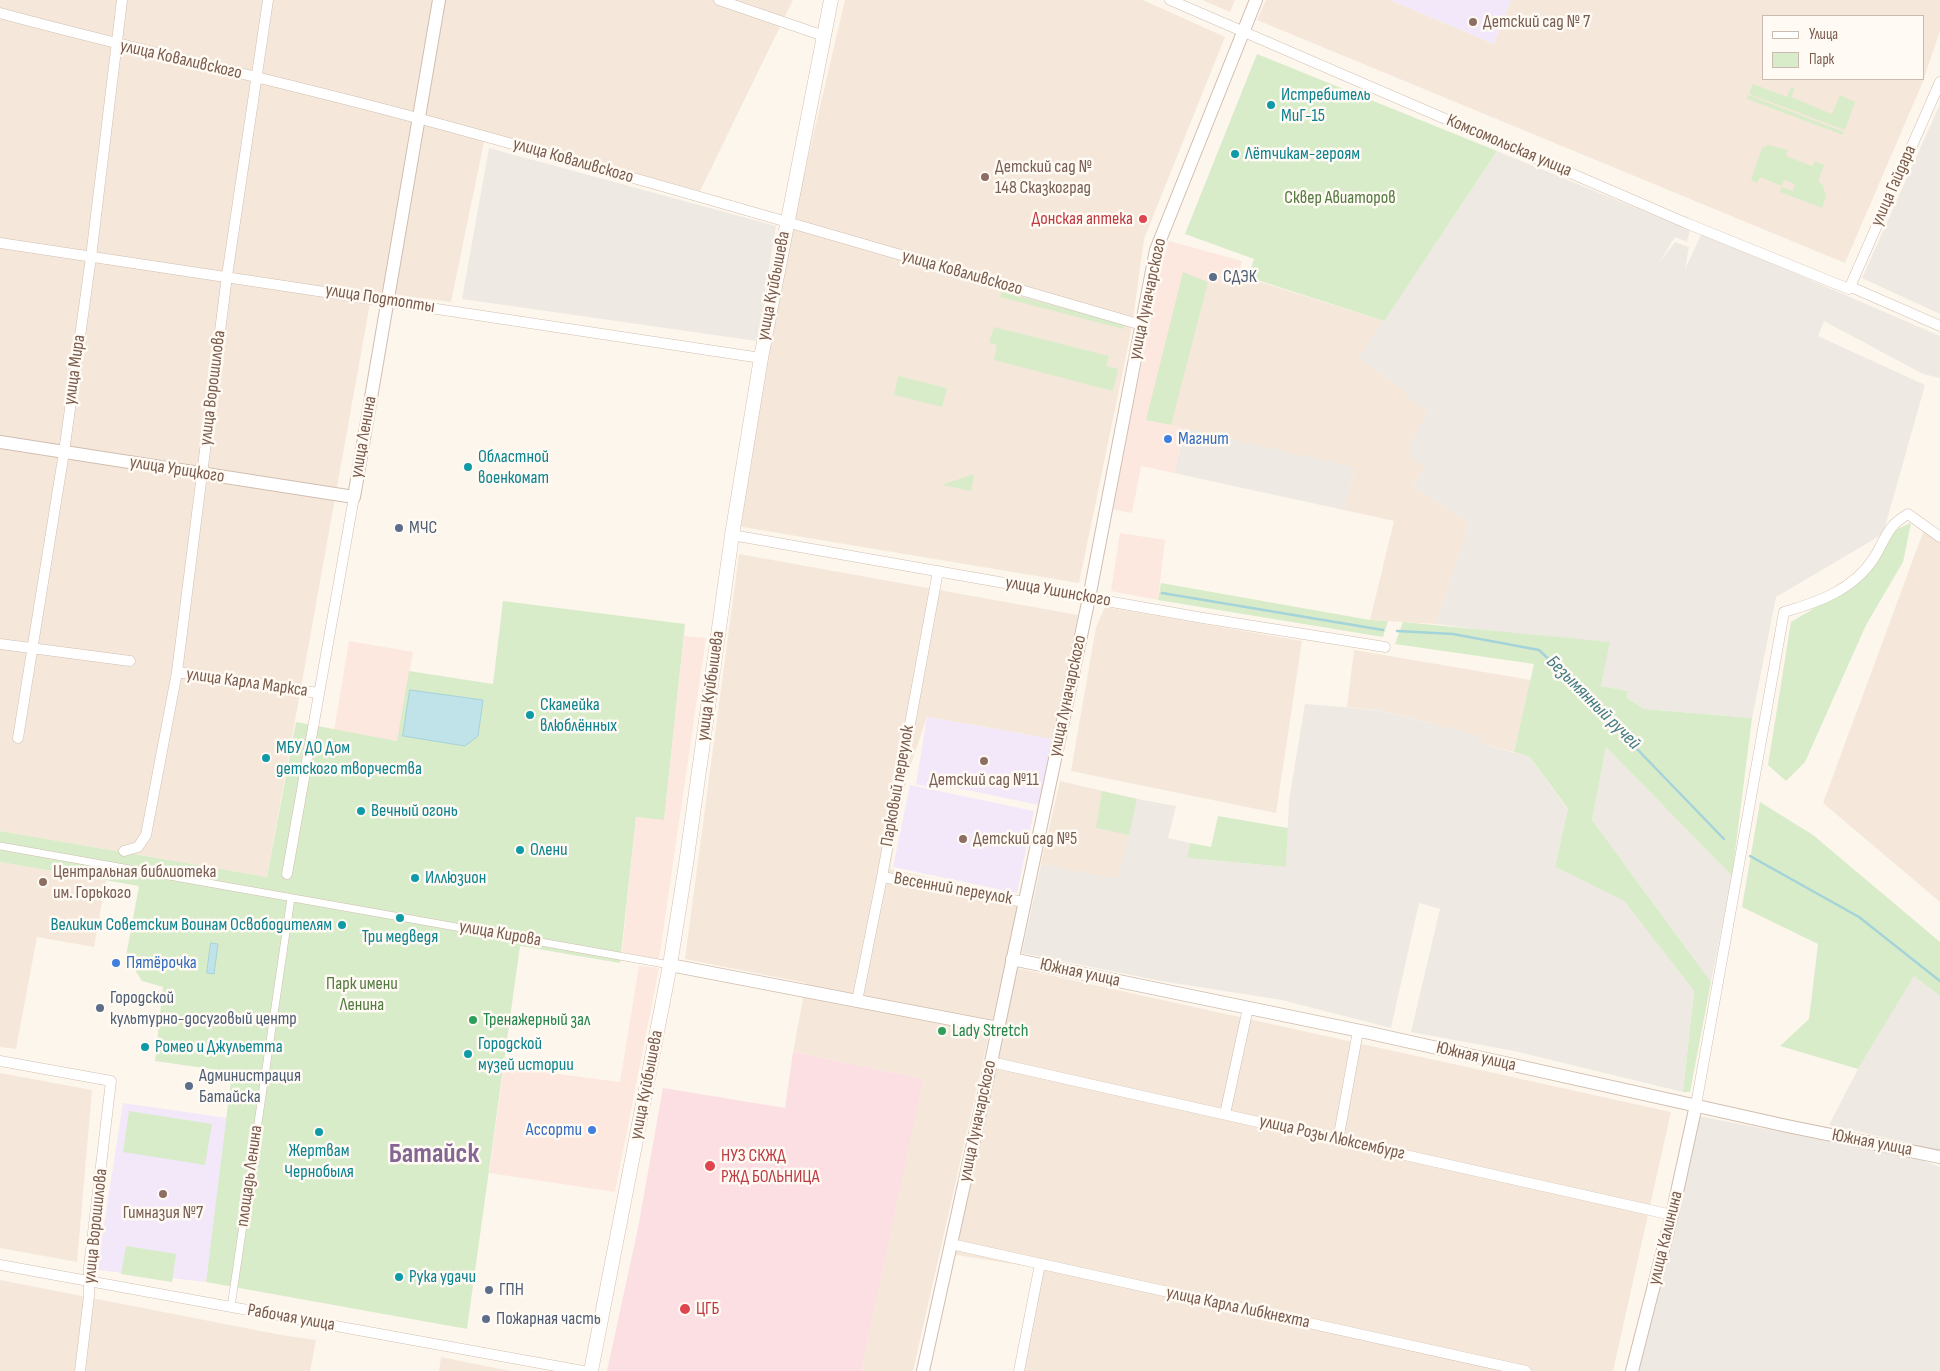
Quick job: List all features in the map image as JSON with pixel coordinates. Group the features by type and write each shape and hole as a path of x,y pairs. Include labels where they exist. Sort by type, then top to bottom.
{"main road":[{"name":"улица Куйбышева","path":"591,1371 670,965 732,535 761,358 831,0"}],"street":[{"name":"улица Мира","path":"18,738 64,452 91,257 122,0"},
{"name":"улица Ворошилова","path":"124,851 138,846 146,834 177,672 227,276 268,0"},
{"name":"улица Ленина","path":"287,874 439,0"},
{"path":"719,0 824,36"},
{"name":"Комсомольская улица","path":"1170,0 1686,223 1940,326"},
{"name":"улица Луначарского","path":"923,1371 991,1062 1089,598 1153,265 1161,235 1256,0"},
{"name":"улица Коваливского","path":"0,14 117,45 419,118 1142,325"},
{"name":"улица Гайдара","path":"1850,288 1940,82"},
{"name":"улица Подтопты","path":"0,242 761,358"},
{"name":"улица Урицкого","path":"0,442 354,497"},
{"path":"1696,1105 1784,612 1817,602 1842,590 1873,559 1893,523 1908,514 1940,537"},
{"name":"улица Ушинского","path":"732,535 1089,598 1385,647"},
{"name":"Парковый переулок","path":"856,1000 882,877 938,571"},
{"path":"0,644 130,661"},
{"name":"улица Карла Маркса","path":"177,672 318,693"},
{"name":"улица Кирова","path":"0,846 670,965 998,1028"},
{"name":"Весенний переулок","path":"882,877 1024,902"},
{"name":"площадь Ленина","path":"231,1307 291,898"},
{"name":"Южная улица","path":"1012,959 1358,1031 1787,1126 1940,1157"},
{"path":"1225,1114 1248,1008"},
{"path":"1338,1140 1358,1031"},
{"name":"улица Ворошилова","path":"0,1061 111,1081 88,1281 89,1296 80,1371"},
{"name":"улица Розы Люксембург","path":"991,1062 1672,1215"},
{"name":"улица Калинина","path":"1632,1371 1672,1215 1696,1105"},
{"name":"улица Карла Либкнехта","path":"951,1244 1526,1371"},
{"path":"1019,1371 1040,1264"},
{"name":"Рабочая улица","path":"0,1265 583,1371"}],"shaded area":[{"path":"0,0 793,0 700,191 486,132 451,302 372,292 267,877 0,831"},
{"path":"845,0 1143,0 1225,37 1144,239 1132,327 1079,583 736,526 770,320"},
{"path":"1202,0 1235,0 1230,12"},
{"path":"1266,0 1390,0 1494,44 1511,0 1940,0 1940,31 1925,75 1925,15 1762,15 1762,80 1924,80 1845,263 1257,20"},
{"name":"Детский сад № 7","path":"1390,0 1511,0 1494,44"},
{"path":"1940,104 1940,314 1862,278"},
{"path":"489,148 776,226 757,341 462,299"},
{"path":"1497,151 1690,230 1687,242 1675,237 1658,264 1675,242 1689,247 1685,269 1702,233 1940,336 1940,378 1923,374 1824,321 1818,336 1925,385 1883,534 1776,597 1752,718 1644,709 1627,698 1628,691 1601,686 1609,642 1557,639 1436,624 1469,524 1413,485 1425,468 1410,458 1410,442 1429,412 1411,400 1398,386 1358,358"},
{"path":"1169,241 1242,261 1239,274 1229,272 1224,286 1194,277 1159,421 1185,428 1174,473 1141,466 1132,513 1112,509 1162,264"},
{"path":"1229,272 1384,321 1358,358 1398,386 1411,400 1429,412 1410,442 1425,468 1413,485 1469,524 1436,624 1370,620 1394,521 1344,510 1355,468 1162,423 1194,277 1223,285"},
{"path":"1185,428 1355,468 1344,510 1174,473"},
{"path":"1925,527 1940,530 1940,902 1823,803"},
{"path":"1120,533 1165,540 1158,600 1111,591"},
{"path":"739,554 1078,615 1052,739 927,717 907,776 890,869 1020,897 913,1371 861,1371 922,1079 793,1052 806,983 685,959"},
{"path":"1105,607 1302,641 1276,813 1071,771 1096,627"},
{"path":"684,636 706,638 659,959 622,952 636,817 664,819"},
{"path":"349,641 413,652 398,741 334,731"},
{"path":"1354,650 1531,680 1514,752 1479,743 1479,736 1379,710 1347,707"},
{"path":"1305,704 1378,710 1480,736 1479,743 1530,757 1568,810 1555,867 1624,901 1694,991 1683,1092 1514,1051 1411,1032 1440,909 1419,903 1391,1028 1282,1000 1161,981 1022,953 1041,864 1118,879 1137,799 1176,806 1168,838 1190,843 1187,858 1286,867 1289,800"},
{"name":"Детский сад №11","path":"927,717 1052,739 1039,805 938,784 937,789 916,784"},
{"path":"1606,747 1732,876 1711,982 1592,820"},
{"path":"1060,781 1137,799 1118,880 1041,864"},
{"name":"Детский сад №5","path":"910,785 1034,811 1017,893 893,867"},
{"path":"0,862 106,880 94,947 37,937 16,1049 0,1047"},
{"path":"639,966 659,968 615,1192 489,1173 504,1067 620,1082"},
{"path":"1017,968 1671,1112 1613,1371 1024,1371 1043,1269 951,1254"},
{"path":"1914,975 1940,996 1940,1150 1829,1125 1858,1069"},
{"path":"793,1052 923,1079 861,1371 607,1371 638,1228 663,1088 785,1108"},
{"path":"0,1073 92,1090 77,1262 0,1248"},
{"name":"Гимназия №7","path":"123,1103 227,1118 206,1282 97,1270"},
{"path":"1698,1116 1917,1158 1940,1167 1940,1371 1636,1371"},
{"path":"0,1280 281,1335 316,1340 310,1371 0,1371"},
{"path":"441,1357 510,1371 439,1371"}],"green space":[{"name":"Сквер Авиаторов","path":"1257,54 1497,151 1384,321 1248,277 1254,259 1185,234"},
{"path":"1753,84 1787,97 1791,87 1795,89 1791,97 1832,114 1840,95 1855,102 1845,130 1749,94"},
{"path":"1748,95 1844,132 1843,135 1747,99"},
{"path":"1768,145 1788,150 1786,156 1812,166 1815,161 1824,165 1818,182 1823,185 1826,197 1822,208 1780,192 1782,187 1793,191 1795,184 1784,180 1782,186 1760,177 1757,183 1751,180 1762,148"},
{"path":"1183,272 1208,282 1171,425 1146,420"},
{"path":"1002,292 1125,324 1123,329 1000,297"},
{"path":"994,327 1109,356 1106,366 1118,369 1113,391 994,360 997,345 989,343"},
{"path":"898,376 947,388 942,407 894,395"},
{"path":"974,474 971,491 942,485"},
{"path":"1911,523 1903,562 1866,625 1805,762 1786,781 1768,765 1791,622 1849,588 1897,529"},
{"path":"1161,583 1370,620 1388,621 1383,637 1158,600"},
{"name":"Парк имени Ленина","path":"503,601 685,624 664,820 636,817 620,963 520,946 467,1329 206,1282 232,1072 155,1061 163,987 142,981 126,956 139,886 0,862 0,831 267,877 296,722 397,741 409,671 493,684"},
{"path":"1403,622 1610,642 1601,686 1628,691 1627,698 1644,709 1752,718 1732,876 1606,747 1592,820 1711,982 1690,1092 1683,1092 1694,991 1624,901 1555,867 1568,809 1530,757 1514,752 1534,664 1395,644"},
{"path":"1102,791 1137,799 1129,835 1096,828"},
{"path":"1760,802 1813,835 1940,942 1940,996 1914,976 1858,1069 1780,1046 1809,1019 1818,944 1742,907"},
{"path":"1218,816 1288,828 1286,867 1187,858 1190,843 1211,847"},
{"path":"129,1111 212,1124 205,1165 123,1152"},
{"path":"126,1246 176,1254 172,1282 121,1274"}],"water":[{"path":"410,690 483,700 478,736 465,746 403,736"},
{"path":"211,943 218,944 214,974 207,973"}],"waterway":[{"path":"1162,593 1383,630"},
{"name":"Безымянный ручей","path":"1397,631 1453,634 1539,650 1613,720 1637,749 1724,839"},
{"name":"Безымянный ручей","path":"1750,856 1859,917 1940,981"}],"place":[{"name":"Детский сад № 7","path":"1473,22"},
{"name":"Истребитель МиГ-15","path":"1271,105"},
{"name":"Лётчикам-героям","path":"1235,154"},
{"name":"Детский сад № 148 Сказкоград","path":"985,177"},
{"name":"Донская аптека","path":"1143,219"},
{"name":"СДЭК","path":"1213,277"},
{"name":"Магнит","path":"1168,439"},
{"name":"Областной военкомат","path":"468,467"},
{"name":"МЧС","path":"399,528"},
{"name":"Скамейка влюблённых","path":"530,715"},
{"name":"МБУ ДО Дом детского творчества","path":"266,758"},
{"name":"Детский сад №11","path":"984,761"},
{"name":"Вечный огонь","path":"361,811"},
{"name":"Детский сад №5","path":"963,839"},
{"name":"Олени","path":"520,850"},
{"name":"Иллюзион","path":"415,878"},
{"name":"Центральная библиотека им. Горького","path":"43,882"},
{"name":"Три медведя","path":"400,918"},
{"name":"Великим Советским Воинам Освободителям","path":"342,925"},
{"name":"Пятёрочка","path":"116,963"},
{"name":"Городской культурно-досуговый центр","path":"100,1008"},
{"name":"Тренажерный зал","path":"473,1020"},
{"name":"Lady Stretch","path":"942,1031"},
{"name":"Ромео и Джульетта","path":"145,1047"},
{"name":"Городской музей истории","path":"468,1054"},
{"name":"Администрация Батайска","path":"189,1086"},
{"name":"Ассорти","path":"592,1130"},
{"name":"Жертвам Чернобыля","path":"319,1132"},
{"name":"НУЗ СКЖД РЖД БОЛЬНИЦА","path":"710,1166"},
{"name":"Гимназия №7","path":"163,1194"},
{"name":"Рука удачи","path":"399,1277"},
{"name":"ГПН","path":"489,1290"},
{"name":"ЦГБ","path":"685,1309"},
{"name":"Пожарная часть","path":"486,1319"}],"district":[{"name":"Батайск","path":"434,1155"}]}
